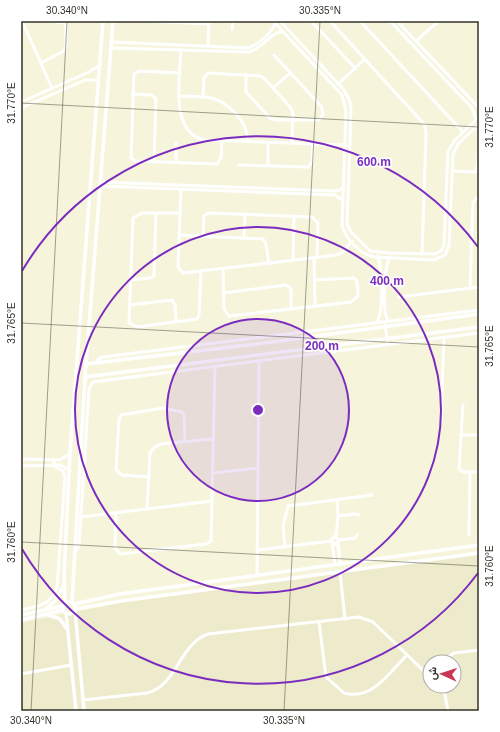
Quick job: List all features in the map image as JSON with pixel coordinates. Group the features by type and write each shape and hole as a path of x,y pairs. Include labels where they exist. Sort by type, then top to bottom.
{"street":[{"path":"41,63 64,51 66,46 66,22 48,21"},
{"path":"76,711 64,608 64,576 70,454 98,80 104,21"},
{"path":"84,711 72,583 90,308 113,21"},
{"path":"146,21 209,22 208,46"},
{"path":"232,29 233,21"},
{"path":"311,21 355,68"},
{"path":"330,21 426,127 422,254"},
{"path":"360,21 463,132"},
{"path":"282,22 347,94 350,102 347,224 349,230 366,249 380,253 435,254 443,248 448,151 452,143 478,118 472,108 390,21"},
{"path":"397,21 479,108"},
{"path":"401,25 405,21"},
{"path":"416,42 439,21"},
{"path":"22,22 52,88"},
{"path":"111,42 251,47 272,30 274,22"},
{"path":"274,22 316,66 345,100 343,227 352,241 364,254 378,258 434,260 442,257 449,248 453,154 456,147 479,124"},
{"path":"111,48 252,52 275,33 282,31"},
{"path":"406,37 409,34"},
{"path":"195,51 196,46"},
{"path":"181,50 180,115 188,131 200,140 350,145"},
{"path":"246,74 246,92 268,116 273,119 317,121 322,116 323,110 274,55"},
{"path":"338,84 365,59"},
{"path":"316,66 319,63"},
{"path":"21,102 100,65"},
{"path":"180,73 137,72 133,76 130,156 136,161 217,164 221,158 222,141"},
{"path":"273,88 290,73"},
{"path":"203,96 204,78 206,74 246,74 260,76 290,106 293,120 292,143"},
{"path":"21,108 85,80 98,80"},
{"path":"62,84 65,88"},
{"path":"132,94 152,95 156,99 154,162"},
{"path":"180,96 203,96 215,98 228,106 246,128 248,142"},
{"path":"268,142 268,166"},
{"path":"176,143 176,162"},
{"path":"239,165 308,167 312,162 313,144"},
{"path":"452,171 477,172 479,152"},
{"path":"100,182 335,191 340,190 344,186"},
{"path":"99,186 335,195 343,201"},
{"path":"181,190 178,269 186,274 339,254 352,241"},
{"path":"470,288 473,202 479,196"},
{"path":"180,214 138,213 133,218 129,321 134,327 195,320 198,317 201,272"},
{"path":"130,280 150,278 154,276 156,213"},
{"path":"203,236 204,217 206,213 312,217 317,221 314,280 315,306"},
{"path":"244,238 245,214"},
{"path":"445,214 450,215"},
{"path":"294,216 294,261"},
{"path":"179,235 265,240 269,264"},
{"path":"378,327 377,322 380,313 381,266 378,258 380,253"},
{"path":"388,345 385,310 386,265 389,258 389,253"},
{"path":"223,270 224,309 229,316 351,302 358,296 357,281 354,278 314,280"},
{"path":"223,293 286,285 291,289 291,309"},
{"path":"398,297 479,287"},
{"path":"82,294 86,297 91,295"},
{"path":"129,305 172,300 175,305 176,322"},
{"path":"81,308 86,306 90,308"},
{"path":"96,362 98,359 103,357 479,310"},
{"path":"86,364 258,344 479,314"},
{"path":"85,377 479,327"},
{"path":"74,553 79,546 90,384 95,382 215,366 479,333"},
{"path":"441,421 444,338"},
{"path":"257,575 260,361"},
{"path":"116,513 115,548 120,553 127,554 209,543 212,537 215,366"},
{"path":"94,376 95,382"},
{"path":"463,405 459,469 463,472 479,472"},
{"path":"149,477 122,475 117,472 119,420 121,415 163,408 182,412 184,415 185,442"},
{"path":"460,435 479,435"},
{"path":"147,509 150,453 154,448 160,444 214,439"},
{"path":"21,459 64,459 70,454"},
{"path":"54,460 54,466"},
{"path":"21,466 64,467 70,471"},
{"path":"21,610 46,603 54,596 57,588 65,477 63,471 54,466"},
{"path":"212,473 258,468"},
{"path":"469,535 470,472"},
{"path":"285,547 283,526 287,507 372,495"},
{"path":"337,500 338,516 336,536 340,563"},
{"path":"81,517 212,501"},
{"path":"338,516 359,515"},
{"path":"258,550 338,542 355,538 357,535"},
{"path":"335,564 331,542 332,538 336,536"},
{"path":"21,620 64,608 73,603 120,594 479,545"},
{"path":"21,615 64,608 71,614 75,609 121,601 479,553"},
{"path":"340,572 345,619"},
{"path":"64,576 66,584 72,583"},
{"path":"45,610 55,601 64,586"},
{"path":"120,594 121,601"},
{"path":"43,614 56,617 63,622 67,630"},
{"path":"83,700 147,693 156,690 164,684 194,642 208,634 359,617 373,622 422,669"},
{"path":"319,622 326,677 344,693 373,690 407,655"},
{"path":"453,654 479,650"},
{"path":"21,674 71,665"},
{"path":"443,694 448,711"}],"shaded area":[{"path":"479,555 479,711 21,711 21,623 119,603"}]}
